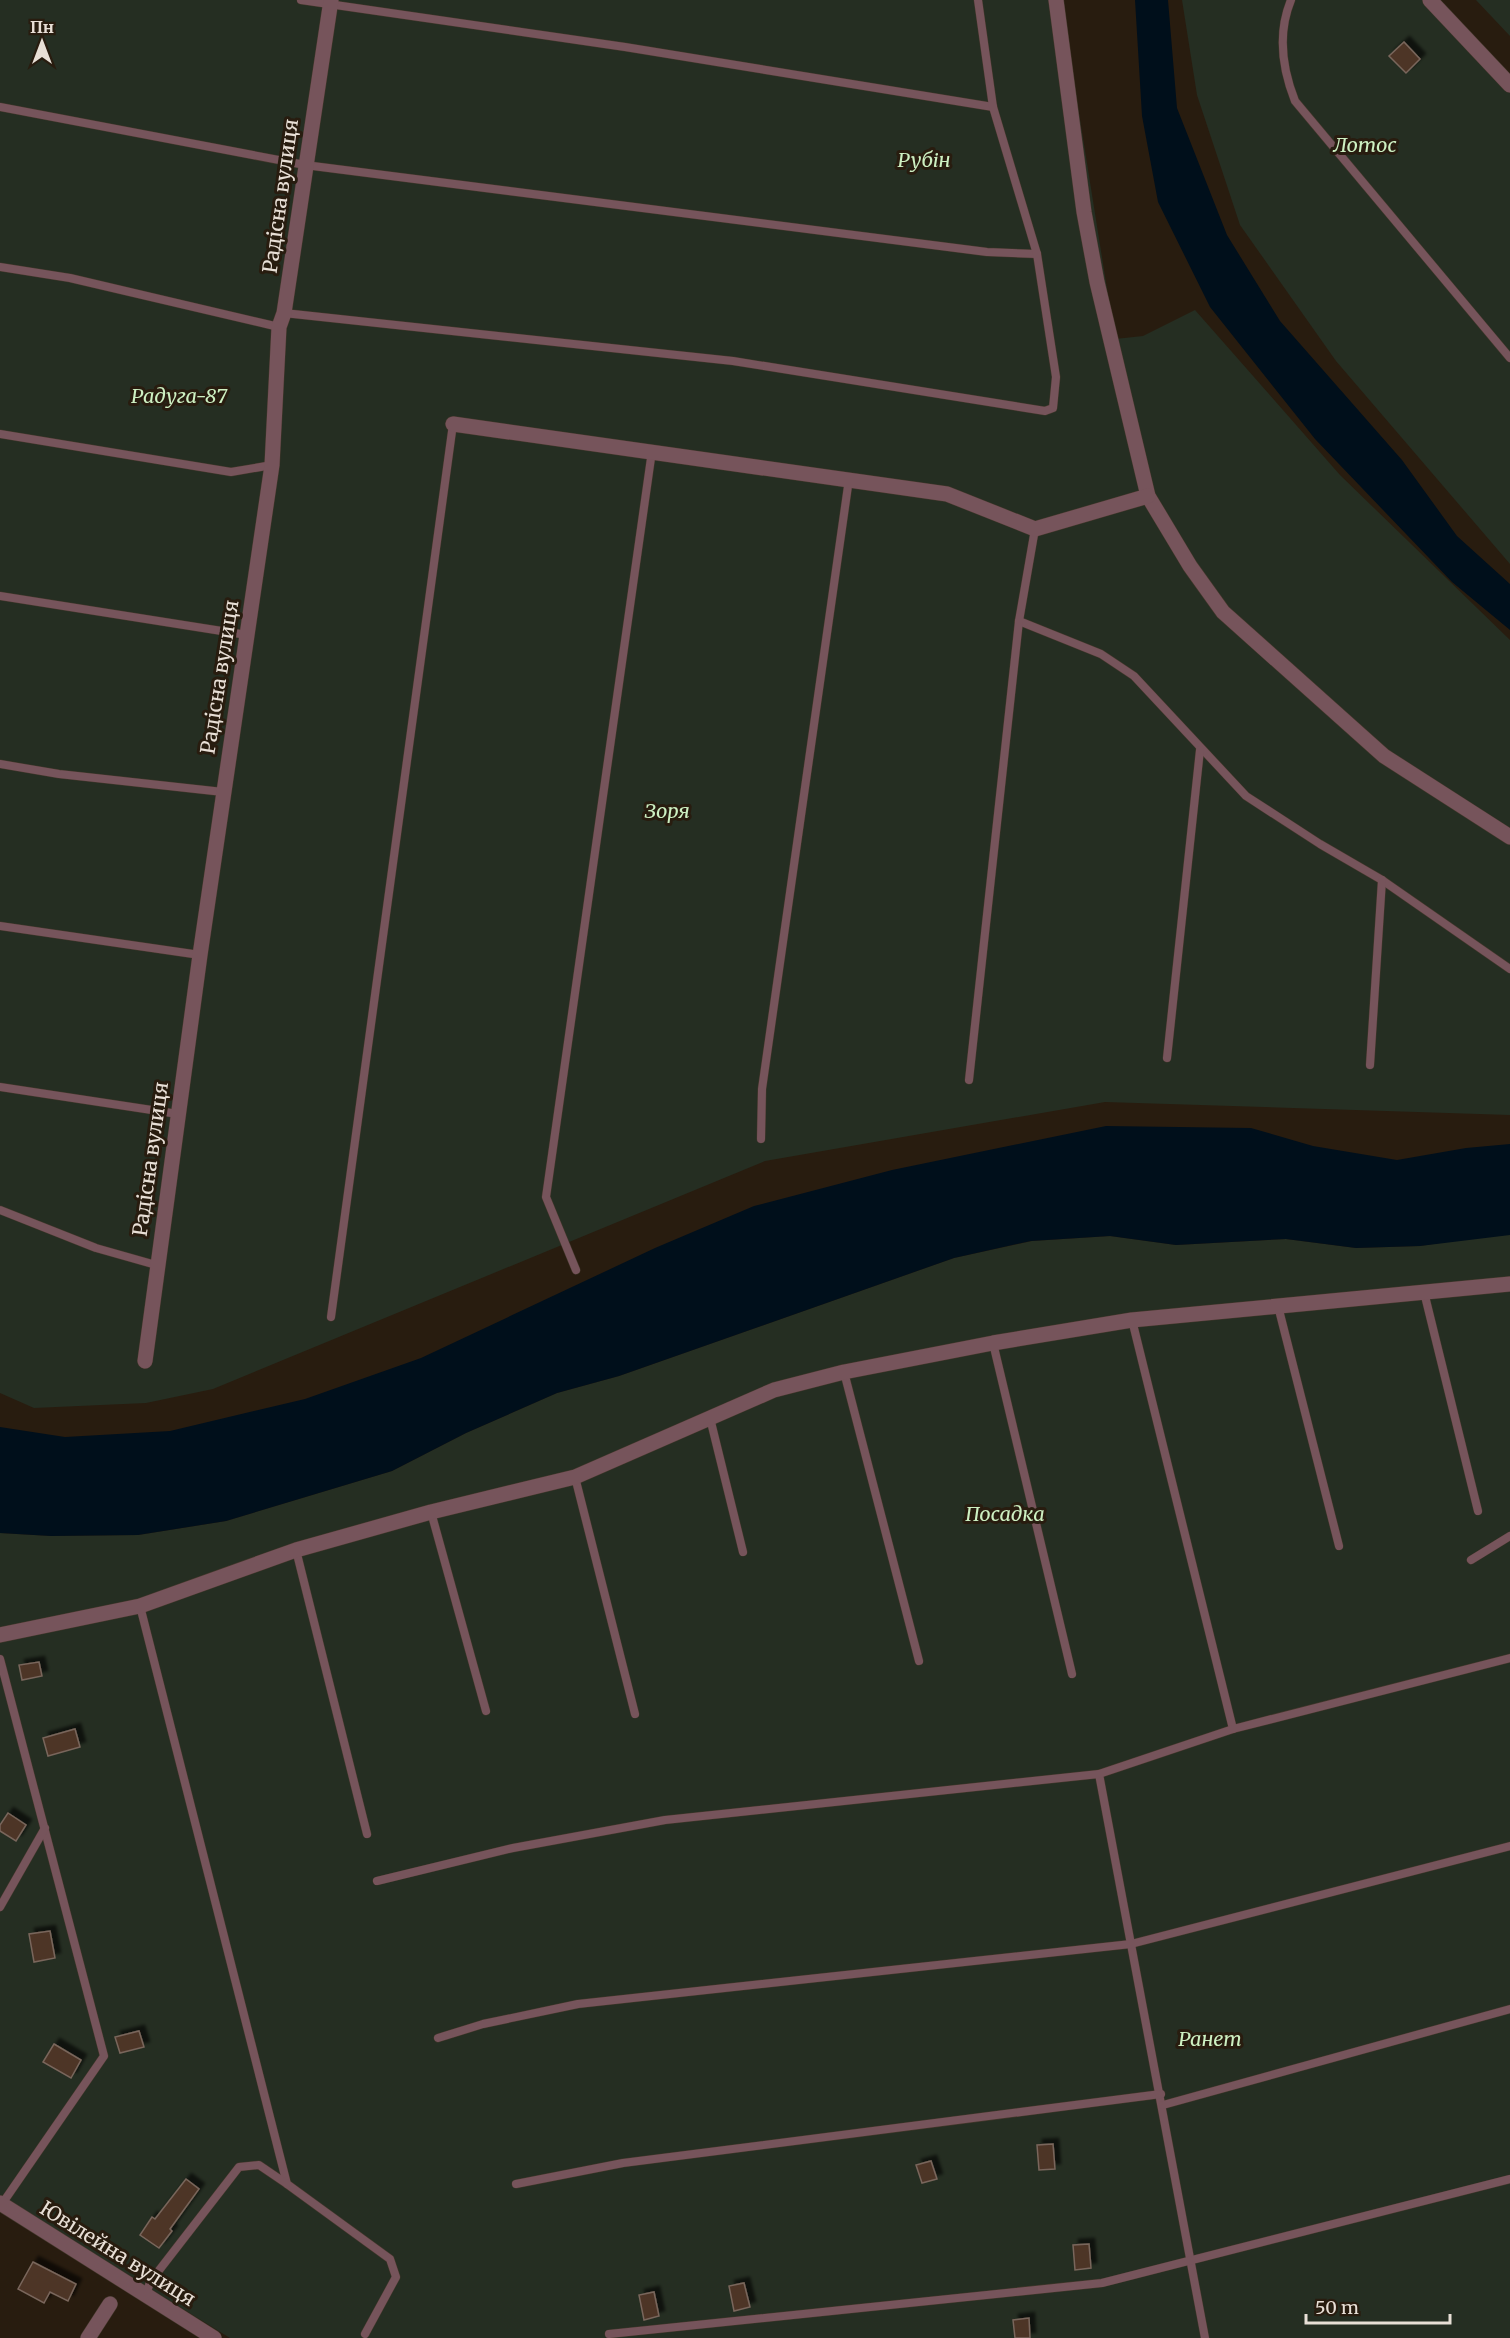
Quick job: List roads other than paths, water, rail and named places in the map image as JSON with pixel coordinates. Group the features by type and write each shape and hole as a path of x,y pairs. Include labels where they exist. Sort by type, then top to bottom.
{"street":[{"path":"1056,0 1084,212 1097,282 1148,496 1190,566 1223,612 1384,756 1510,837"},
{"path":"1430,0 1510,85"},
{"name":"Радісна вулиця","path":"145,1361 156,1265 223,792 272,465 281,320 331,3"},
{"path":"453,424 947,494 1035,529 1148,496"},
{"path":"0,1635 140,1606 296,1550 431,1512 575,1477 774,1390 844,1372 993,1343 1132,1320 1510,1284"},
{"name":"Ювілейна вулиця","path":"1,2203 214,2338"},
{"path":"88,2338 110,2304"}],"lane":[{"path":"301,0 625,47 993,107"},
{"path":"0,267 70,278 281,320 733,361 1045,411 1053,408 1056,377 1037,254 993,107 978,0"},
{"path":"1290,0 1286,11 1282,46 1283,72 1294,101 1510,358"},
{"path":"0,107 305,165 987,252 1037,254"},
{"path":"331,1317 453,424"},
{"path":"0,434 231,472 272,465"},
{"path":"576,1270 546,1197 652,451"},
{"path":"761,1139 762,1089 849,479"},
{"path":"969,1080 1019,621 1035,529"},
{"path":"0,596 247,635"},
{"path":"1019,621 1101,654 1134,676 1200,750 1246,796 1382,880 1510,969"},
{"path":"1167,1058 1200,750"},
{"path":"0,764 59,774 223,792"},
{"path":"1370,1065 1382,880"},
{"path":"0,926 200,955"},
{"path":"0,1087 178,1114"},
{"path":"0,1210 96,1248 156,1265"},
{"path":"1424,1292 1478,1511"},
{"path":"1278,1305 1339,1546"},
{"path":"1132,1320 1233,1729"},
{"path":"993,1343 1072,1674"},
{"path":"844,1372 920,1661"},
{"path":"710,1418 743,1552"},
{"path":"575,1477 635,1714"},
{"path":"431,1512 486,1711"},
{"path":"1471,1560 1510,1536"},
{"path":"296,1550 367,1834"},
{"path":"140,1606 287,2184"},
{"path":"377,1881 513,1848 665,1820 1099,1774 1233,1729 1510,1658"},
{"path":"0,1659 104,2056 1,2203"},
{"path":"1099,1774 1163,2104 1205,2338"},
{"path":"0,1907 45,1828"},
{"path":"438,2038 483,2025 578,2004 1131,1944 1510,1846"},
{"path":"1163,2104 1510,2009"},
{"path":"516,2184 623,2163 1161,2094"},
{"path":"146,2295 150,2282 239,2167 259,2165 390,2259 396,2277 365,2334"},
{"path":"609,2334 1102,2283 1510,2178"}],"water":[{"path":"1135,0 1168,0 1177,108 1227,235 1280,321 1402,460 1457,536 1510,584 1510,630 1452,582 1315,439 1210,307 1158,202 1142,116"},
{"path":"1106,1126 1251,1128 1313,1146 1397,1160 1466,1148 1510,1144 1510,1235 1420,1246 1356,1248 1286,1239 1176,1245 1110,1236 1031,1241 954,1258 619,1376 557,1393 466,1433 392,1471 226,1521 138,1535 51,1536 0,1533 0,1427 65,1437 170,1431 305,1399 421,1358 655,1248 754,1206 892,1170"}],"park label":[{"name":"Лотос","path":"1365,144"},
{"name":"Рубін","path":"924,159"},
{"name":"Радуга-87","path":"179,395"},
{"name":"Зоря","path":"667,810"},
{"name":"Посадка","path":"1005,1513"},
{"name":"Ранет","path":"1210,2038"}]}
